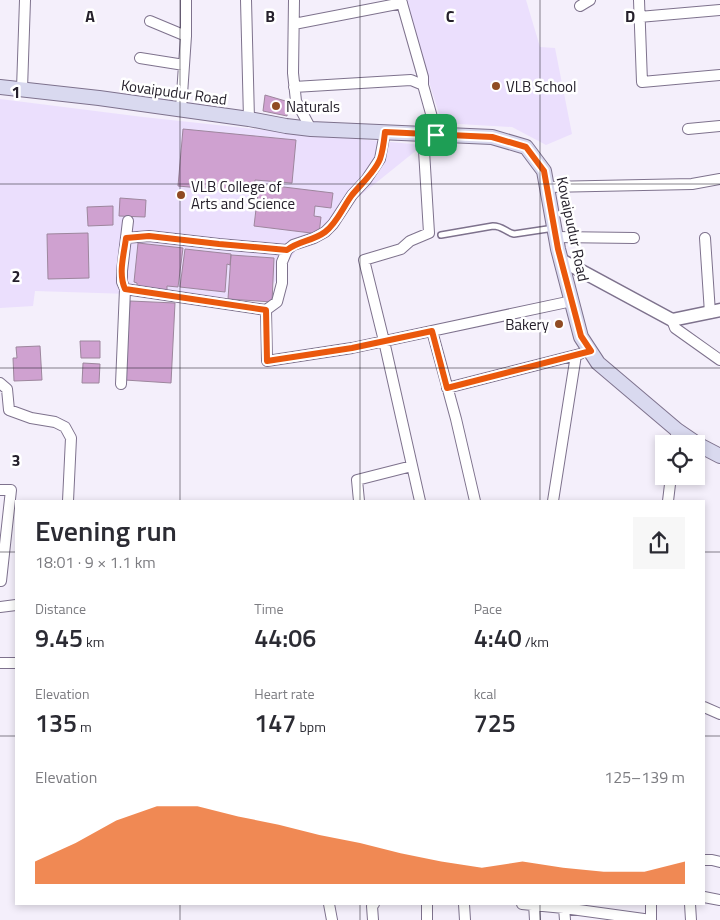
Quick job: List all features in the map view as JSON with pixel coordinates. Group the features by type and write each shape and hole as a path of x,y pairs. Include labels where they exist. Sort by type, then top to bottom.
{"main road":[{"name":"Kovaipudur Road","path":"0,87 182,109 311,129 492,137 526,147 544,171 561,260 581,336 598,363 674,435"},
{"name":"Kovaipudur Road","path":"705,448 720,456"}],"street":[{"path":"22,89 25,0"},
{"path":"182,109 186,0"},
{"path":"246,0 249,119"},
{"path":"294,0 292,74 296,101 311,129"},
{"path":"580,6 590,0"},
{"path":"639,0 642,82 720,74"},
{"path":"294,24 401,2 423,78 430,134 429,233 410,241 401,249 364,260 420,500"},
{"path":"640,17 720,10"},
{"path":"150,21 186,36"},
{"path":"140,58 184,65"},
{"path":"294,87 411,80 423,85"},
{"path":"688,129 720,126"},
{"path":"125,289 266,310 277,302 282,283 282,262 287,250 293,245 320,235 334,224 352,195 366,180 380,159 385,132"},
{"path":"547,187 692,184 720,179"},
{"path":"121,384 125,289 122,282 122,271 128,221"},
{"path":"555,233 634,238"},
{"path":"126,238 149,236 287,250"},
{"path":"561,260 672,320 715,312 706,238"},
{"path":"266,310 267,361 352,348 572,301"},
{"path":"672,320 675,328 720,360"},
{"path":"432,331 475,500"},
{"path":"447,388 591,351"},
{"path":"553,500 576,355"},
{"path":"0,383 7,389 9,410 32,418 55,422 65,427 71,438 68,500"},
{"path":"359,500 357,480 412,466"},
{"path":"668,500 670,485"},
{"path":"0,490 11,490 1,581"},
{"path":"0,607 15,605"},
{"path":"0,663 15,663"},
{"path":"705,707 720,714"},
{"path":"705,860 720,862"},
{"path":"705,897 720,900"},
{"path":"329,905 332,920"},
{"path":"373,905 373,920"},
{"path":"427,905 427,920"},
{"path":"464,905 465,920"},
{"path":"534,905 535,920"},
{"path":"549,905 651,920 651,905"},
{"path":"690,905 691,920"},
{"path":"564,906 565,920"}],"lane":[{"path":"441,235 493,226 502,227 514,234 555,233"}],"shaded area":[{"name":"VLB School","path":"403,0 526,0 540,47 555,48 572,134 546,145 512,127 442,123"},
{"name":"VLB College of Arts and Science","path":"0,99 143,117 423,145 300,244 275,282 258,298 35,291 33,306 0,308"}],"building":[{"name":"Naturals","path":"265,95 289,102 287,116 263,111"},
{"path":"183,129 296,140 292,183 255,180 254,193 178,186"},
{"path":"259,184 333,193 331,208 315,206 314,216 321,217 319,234 254,226"},
{"path":"120,198 146,200 145,217 119,216"},
{"path":"113,206 113,225 88,226 87,207"},
{"path":"88,233 89,278 48,279 47,234"},
{"path":"138,243 183,248 178,287 167,286 167,291 137,288 137,283 134,282"},
{"path":"185,249 231,254 230,265 227,264 225,292 180,287"},
{"path":"231,255 274,258 272,302 228,299"},
{"path":"130,301 175,303 171,383 125,380"},
{"path":"80,341 100,341 100,358 81,358"},
{"path":"40,346 42,380 14,381 13,358 17,358 16,347"},
{"path":"83,363 100,364 99,383 82,383"}],"place":[{"name":"VLB School","path":"496,86"},
{"name":"Naturals","path":"276,106"},
{"name":"VLB College of Arts and Science","path":"181,195"},
{"name":"Bakery","path":"559,324"}],"route":[{"path":"385,132 436,135 492,137 526,147 544,171 558,249 581,336 591,351 447,388 432,331 352,348 267,361 266,310 125,289 122,282 122,271 126,238 149,236 287,250 293,245 325,232 334,224 352,195 366,180 380,159 385,132"}]}
